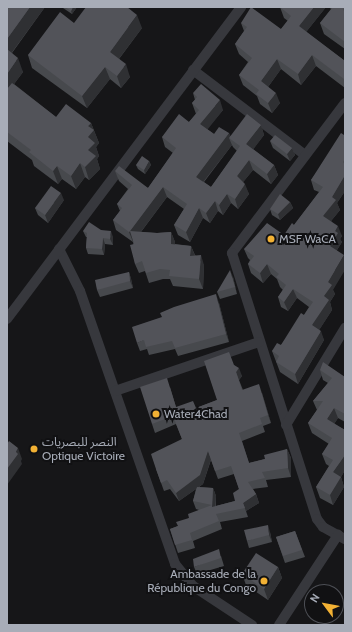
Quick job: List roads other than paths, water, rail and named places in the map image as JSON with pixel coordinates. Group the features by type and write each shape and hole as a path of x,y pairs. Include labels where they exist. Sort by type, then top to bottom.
{"street":[{"path":"7,319 241,7"},
{"path":"193,70 304,155"},
{"path":"279,625 341,537 323,527 317,519 232,253 304,155 345,103"},
{"path":"59,250 80,291 175,564 193,586 252,625"},
{"path":"286,425 345,328"},
{"path":"115,391 260,342"}],"place":[{"name":"MSF WaCA","path":"271,239"},
{"name":"Water4Chad","path":"156,414"},
{"name":"النصر للبصريات Optique Victoire","path":"34,449"},
{"name":"Ambassade de la République du Congo","path":"264,581"}]}
